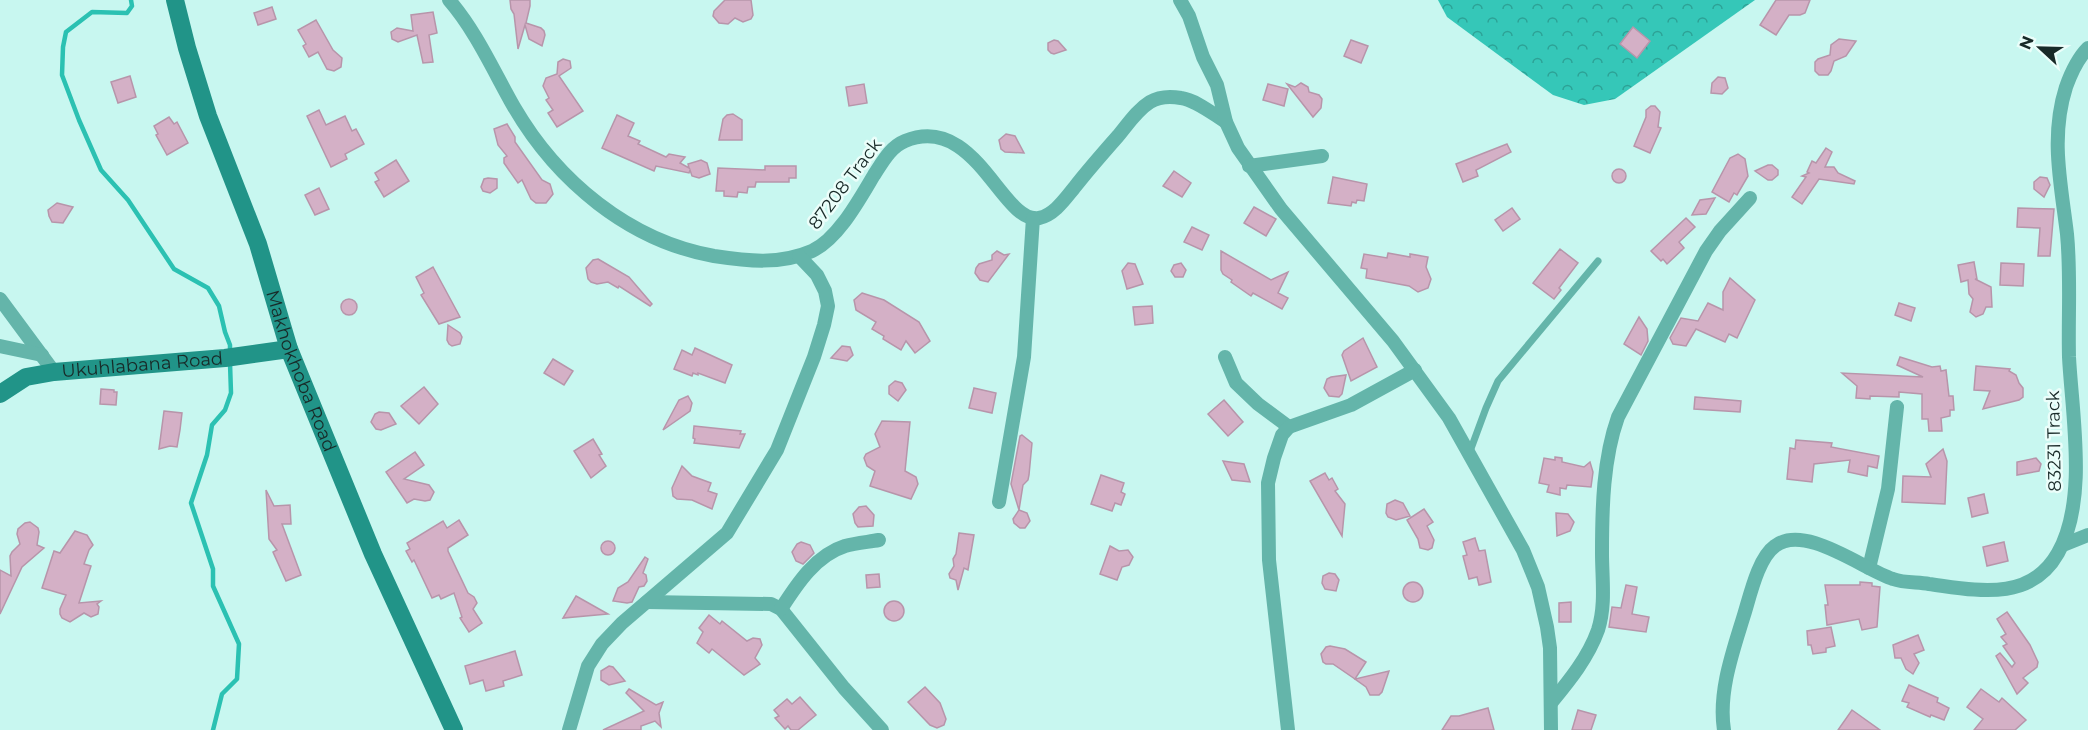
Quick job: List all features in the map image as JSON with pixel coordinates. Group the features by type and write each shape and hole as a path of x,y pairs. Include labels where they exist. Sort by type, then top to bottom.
{"street":[{"name":"Makhokhoba Road","path":"176,0 187,48 208,116 258,244 289,350 373,554 454,730"},
{"name":"87208 Track","path":"449,0 465,22 530,133 564,174 618,217 663,241 700,253 760,261 799,256 824,244 834,233 859,201 882,161 896,146 905,141 929,136 950,142 977,161 1015,209 1024,216 1033,218"},
{"path":"1180,0 1189,16 1203,57 1217,85 1226,122 1249,166 1305,239 1337,274 1415,370 1449,418 1523,550 1543,602 1550,648 1551,730"},
{"name":"83231 Track","path":"1724,730 1723,709 1729,666 1758,574 1772,549 1783,542 1811,542 1832,548 1894,580 1973,590 2003,590 2027,582 2047,568 2063,545 2071,514 2076,466 2069,357 2067,236 2058,168 2057,130 2062,102 2073,69 2080,56 2088,48"},
{"path":"999,502 1024,357 1033,218 1048,214 1063,201 1135,116 1153,100 1163,97 1184,98 1226,122"},
{"path":"1249,166 1322,156"},
{"path":"1551,703 1578,668 1593,644 1599,628 1603,602 1602,552 1607,468 1611,437 1618,417 1706,251 1720,231 1750,198"},
{"path":"569,730 588,666 602,644 615,630 727,533 777,450 814,357 825,325 828,306 825,291 817,276 799,256"},
{"path":"0,299 54,372"},
{"path":"0,346 42,355"},
{"name":"Ukuhlabana Road","path":"0,394 26,377 54,372 289,350"},
{"path":"1225,357 1236,383 1258,404 1289,427"},
{"path":"1288,730 1269,560 1267,513 1268,483 1282,435 1289,427 1351,405 1415,370"},
{"path":"1869,568 1888,489 1897,407"},
{"path":"2063,545 2088,535"},
{"path":"781,609 795,586 828,554 845,546 879,540"},
{"path":"647,602 771,604 781,609 844,688 882,730"}],"lane":[{"path":"1469,454 1498,381 1598,261"}],"green space":[{"path":"1438,0 1755,0 1615,99 1584,105 1553,95 1447,17"}],"building":[{"path":"510,0 530,0 526,23 544,31 542,46 529,39 525,25 518,49"},
{"path":"725,0 751,0 753,15 751,19 743,22 735,18 728,24 719,23 713,16 714,11"},
{"path":"1776,0 1810,0 1805,13 1789,15 1776,35 1760,25"},
{"path":"272,7 276,19 258,25 254,13"},
{"path":"433,12 437,33 429,35 433,62 423,63 417,35 398,42 392,39 391,32 397,28 413,31 411,15"},
{"path":"316,20 333,50 342,58 341,67 334,71 327,69 318,52 309,57 303,46 306,44 298,30"},
{"path":"1633,27 1650,41 1637,58 1620,44"},
{"path":"1839,39 1856,41 1846,56 1834,61 1828,75 1819,75 1815,71 1815,62 1830,55 1831,45"},
{"path":"1054,40 1066,50 1051,53 1048,50 1048,43"},
{"path":"1351,40 1368,46 1361,63 1344,56"},
{"path":"563,59 570,61 571,68 559,76 583,111 557,127 548,113 553,110 546,100 549,98 543,86 546,78 557,74 558,62"},
{"path":"130,76 136,97 118,103 111,82"},
{"path":"1718,77 1725,78 1728,88 1722,94 1711,93 1712,83"},
{"path":"1301,83 1308,87 1309,92 1319,95 1322,99 1321,108 1313,117 1287,84 1295,87"},
{"path":"864,84 867,103 849,106 846,87"},
{"path":"1268,84 1288,89 1284,106 1263,100"},
{"path":"1655,106 1660,112 1658,127 1661,128 1650,153 1634,146 1646,117 1646,110"},
{"path":"319,110 326,125 345,116 352,131 356,129 364,144 345,154 347,159 331,167 307,116"},
{"path":"733,114 742,120 742,140 719,140 723,119"},
{"path":"617,115 634,123 628,136 640,141 638,144 666,157 669,154 685,157 680,163 689,168 688,164 701,160 707,163 710,174 699,178 692,176 690,170 689,173 656,166 654,171 602,148"},
{"path":"169,117 174,124 177,122 188,143 167,155 156,135 158,134 154,126"},
{"path":"507,124 515,137 515,142 542,180 550,184 553,194 546,203 536,203 531,199 522,180 518,183 504,163 504,158 507,156 498,145 494,129"},
{"path":"1006,134 1015,136 1024,153 1005,152 1001,149 999,140"},
{"path":"1507,144 1511,152 1476,170 1478,176 1463,182 1456,164"},
{"path":"1826,148 1832,152 1825,167 1834,167 1838,173 1855,181 1854,184 1819,179 1802,204 1792,197 1806,177 1802,176 1809,173 1807,172 1812,161 1816,163"},
{"path":"1738,154 1745,159 1748,176 1737,195 1734,193 1729,202 1712,192 1730,158"},
{"path":"396,160 409,181 384,197 375,182 379,180 375,173"},
{"path":"1768,165 1778,170 1778,175 1772,180 1768,180 1755,171"},
{"path":"765,166 796,166 796,178 789,178 789,182 756,182 755,187 748,187 747,193 738,192 737,197 724,196 724,191 716,191 718,168 765,170"},
{"path":"1619,169 1624,171 1626,176 1624,181 1619,183 1614,181 1612,176 1614,171"},
{"path":"1174,171 1191,183 1182,197 1163,186"},
{"path":"1333,177 1367,184 1364,201 1357,200 1356,203 1352,202 1351,206 1328,203"},
{"path":"2040,177 2047,178 2050,185 2044,197 2034,189 2034,182"},
{"path":"484,179 497,179 497,188 490,193 483,191 481,187"},
{"path":"319,188 329,209 315,215 305,195"},
{"path":"1715,198 1706,214 1692,215 1700,200"},
{"path":"57,203 73,207 63,223 52,222 49,216 48,210"},
{"path":"1254,207 1276,219 1266,236 1244,223"},
{"path":"1512,208 1520,219 1503,231 1495,220"},
{"path":"2018,208 2054,209 2050,256 2038,256 2040,228 2017,227"},
{"path":"1686,218 1695,227 1679,242 1684,248 1667,264 1651,251"},
{"path":"1192,227 1209,235 1202,250 1184,242"},
{"path":"1560,249 1578,263 1559,288 1561,290 1554,299 1533,283"},
{"path":"997,251 1004,255 1009,254 988,282 980,280 975,273 976,268 979,264 992,260 992,255"},
{"path":"1221,251 1271,280 1288,272 1278,293 1288,298 1282,309 1253,293 1251,296 1231,282 1232,280 1221,270"},
{"path":"1388,253 1428,257 1426,267 1431,279 1428,288 1418,292 1409,286 1366,278 1367,269 1361,268 1364,254 1387,258"},
{"path":"598,259 629,277 652,304 650,306 619,286 618,288 608,282 597,284 591,282 588,279 586,268 593,260"},
{"path":"1974,262 1977,279 1975,279 1991,287 1992,307 1986,307 1983,314 1976,317 1970,312 1973,299 1969,294 1968,280 1961,282 1958,265"},
{"path":"1128,263 1135,264 1143,284 1127,289 1122,271"},
{"path":"1181,263 1186,270 1183,277 1175,277 1171,271 1174,265"},
{"path":"2001,263 2024,264 2023,286 2000,285"},
{"path":"433,267 460,317 439,324 421,295 424,293 416,277"},
{"path":"1730,278 1755,300 1737,338 1729,334 1725,342 1696,329 1686,346 1673,344 1670,338 1681,318 1698,321 1708,303 1723,310 1723,292"},
{"path":"862,293 884,300 919,322 930,341 915,353 906,341 901,350 883,339 884,336 872,329 876,322 856,310 854,300"},
{"path":"349,299 357,307 349,315 341,307"},
{"path":"1899,303 1915,308 1911,321 1895,315"},
{"path":"1152,306 1153,323 1135,325 1133,307"},
{"path":"1639,317 1647,329 1648,341 1641,355 1624,344"},
{"path":"448,325 460,333 462,337 460,344 452,346 449,344"},
{"path":"1363,338 1377,367 1351,381 1342,355 1344,351"},
{"path":"842,346 850,347 853,355 847,361 831,358"},
{"path":"695,348 732,365 725,383 698,373 698,375 693,373 692,376 674,369 682,350 692,355"},
{"path":"1900,357 1932,367 1940,366 1941,371 1946,370 1949,396 1953,396 1954,410 1950,410 1950,416 1941,418 1942,431 1929,431 1928,419 1922,419 1922,394 1899,392 1899,397 1856,398 1857,386 1842,373 1923,377 1897,365"},
{"path":"553,359 573,371 564,385 544,373"},
{"path":"1976,366 2010,369 2009,371 2016,375 2023,388 2023,397 1983,409 1990,391 1974,390"},
{"path":"1346,375 1342,394 1339,397 1329,396 1324,388 1327,379"},
{"path":"895,381 902,383 906,390 898,401 889,394 889,386"},
{"path":"424,387 438,404 419,424 401,406"},
{"path":"974,388 996,393 992,413 969,408"},
{"path":"101,389 117,392 116,405 100,404"},
{"path":"688,396 692,403 690,411 663,430 679,400"},
{"path":"1695,397 1741,401 1740,412 1694,409"},
{"path":"1224,400 1243,422 1228,436 1208,414"},
{"path":"164,411 182,413 180,430 177,447 159,449"},
{"path":"389,413 396,424 381,430 376,429 371,422 375,414"},
{"path":"882,421 910,422 905,471 916,477 918,484 911,499 870,486 875,471 867,466 864,458 866,454 880,447 875,434"},
{"path":"694,426 741,431 740,434 745,434 739,448 694,443"},
{"path":"1022,435 1032,443 1029,475 1023,485 1019,510 1011,484"},
{"path":"593,439 606,466 591,478 574,451"},
{"path":"1796,440 1832,443 1831,447 1879,456 1877,468 1868,466 1867,476 1848,472 1850,460 1814,464 1812,482 1787,479 1790,448 1795,449"},
{"path":"1943,449 1947,461 1945,504 1902,502 1903,476 1931,477 1926,464"},
{"path":"415,452 424,465 404,479 429,485 434,492 430,500 414,499 407,503 386,472"},
{"path":"1555,457 1562,458 1562,462 1584,467 1590,462 1593,472 1591,487 1567,485 1566,489 1560,488 1560,495 1547,492 1549,485 1539,483 1544,458 1555,460"},
{"path":"2036,458 2041,464 2039,471 2017,475 2017,462"},
{"path":"1223,461 1244,464 1250,482 1232,480"},
{"path":"682,466 692,476 711,483 708,491 717,494 712,509 692,500 677,499 673,496 672,488"},
{"path":"1325,473 1329,480 1332,478 1338,489 1335,491 1345,504 1342,536 1310,481"},
{"path":"1101,475 1124,483 1121,492 1125,494 1121,505 1115,503 1112,511 1091,504"},
{"path":"266,490 274,506 290,505 291,524 282,524 301,575 286,581 273,552 277,550 269,539"},
{"path":"1984,494 1988,513 1972,517 1968,498"},
{"path":"1395,500 1403,503 1410,516 1396,520 1388,517 1387,504"},
{"path":"866,506 874,515 873,526 858,527 853,514 859,507"},
{"path":"1424,509 1433,522 1427,526 1434,540 1432,548 1428,550 1420,548 1418,539 1407,520"},
{"path":"1019,510 1027,513 1030,521 1025,528 1020,528 1014,523 1013,519"},
{"path":"1556,513 1568,514 1574,522 1570,531 1557,536"},
{"path":"459,520 468,535 448,548 448,551 468,593 477,603 473,609 482,623 469,632 460,618 462,617 454,593 441,599 439,595 432,598 414,560 412,562 406,551 410,549 407,543 443,521 447,528"},
{"path":"30,522 38,528 37,545 44,548 22,567 0,614 0,570 11,576 10,556 20,544 18,529"},
{"path":"75,531 87,535 93,545 84,564 91,566 79,603 101,601 97,604 98,614 91,617 84,613 70,622 62,618 60,614 66,595 42,588 54,551 60,553"},
{"path":"959,533 974,535 968,570 964,568 958,590 956,580 950,578 949,574 954,566 953,559"},
{"path":"1475,538 1479,551 1485,550 1491,582 1479,585 1477,577 1469,579 1463,556 1467,555 1463,542"},
{"path":"608,541 613,543 615,548 613,553 608,555 603,553 601,548 603,543"},
{"path":"801,542 810,545 814,553 803,564 796,561 792,552"},
{"path":"2004,542 2008,561 1987,566 1983,547"},
{"path":"1110,546 1119,551 1128,550 1133,557 1129,565 1122,567 1117,580 1100,574"},
{"path":"645,557 648,559 643,573 647,581 644,586 639,587 632,602 613,601 618,588 628,582"},
{"path":"1329,573 1335,574 1339,580 1336,591 1325,589 1322,583 1323,576"},
{"path":"879,574 880,587 867,588 866,575"},
{"path":"1409,582 1417,582 1423,588 1423,596 1417,602 1409,602 1403,596 1403,588"},
{"path":"1860,582 1872,583 1872,586 1880,587 1877,627 1862,630 1859,619 1827,625 1825,605 1828,605 1825,585 1860,585"},
{"path":"1626,585 1637,587 1632,614 1649,617 1646,632 1609,627 1612,607 1621,608"},
{"path":"576,596 608,614 563,618"},
{"path":"894,601 901,604 904,611 901,618 894,621 887,618 884,611 887,604"},
{"path":"1571,602 1571,622 1559,622 1559,603"},
{"path":"2007,612 2030,645 2038,662 2037,667 2023,678 2028,683 2017,694 1996,656 2000,653 2012,667 2015,663 2003,646 2007,644 2001,637 2006,634 1997,619"},
{"path":"709,615 720,624 722,621 747,641 753,638 760,639 762,645 755,658 760,664 744,675 712,649 709,653 697,643 703,632 699,628"},
{"path":"1831,627 1835,646 1826,648 1826,652 1813,654 1811,645 1808,645 1807,631"},
{"path":"1918,635 1924,650 1914,654 1919,663 1913,674 1906,669 1901,658 1895,658 1893,645"},
{"path":"1326,647 1345,649 1366,662 1355,679 1333,664 1323,662 1321,654"},
{"path":"515,651 522,675 503,681 504,686 486,691 483,680 470,684 465,666"},
{"path":"609,666 613,667 625,681 609,685 601,680 601,671"},
{"path":"1389,671 1379,695 1370,695 1366,687 1355,679"},
{"path":"1909,685 1938,698 1937,702 1949,708 1944,720 1931,715 1930,717 1907,707 1909,703 1902,701"},
{"path":"925,687 940,703 946,719 944,725 937,728 930,725 908,702"},
{"path":"629,689 656,705 663,702 659,713 661,727 655,721 641,726 641,730 603,730 644,711 626,693"},
{"path":"1981,689 1999,702 2002,698 2026,720 2015,730 1974,730 1983,719 1967,707"},
{"path":"800,697 816,715 798,730 791,730 788,726 785,729 775,718 779,716 774,710 787,699 792,704"},
{"path":"1488,708 1494,730 1442,730 1451,716"},
{"path":"1578,710 1596,715 1591,730 1572,730"},
{"path":"1852,710 1880,730 1838,730"}],"waterway":[{"path":"131,0 132,6 127,13 92,12 66,32 62,75 101,170 128,200 174,269 208,288 219,306 230,345 230,354"},
{"path":"213,730 222,694 237,679 239,644 213,586 213,569 191,503 207,455 212,425 225,410 231,393 230,363"}]}
